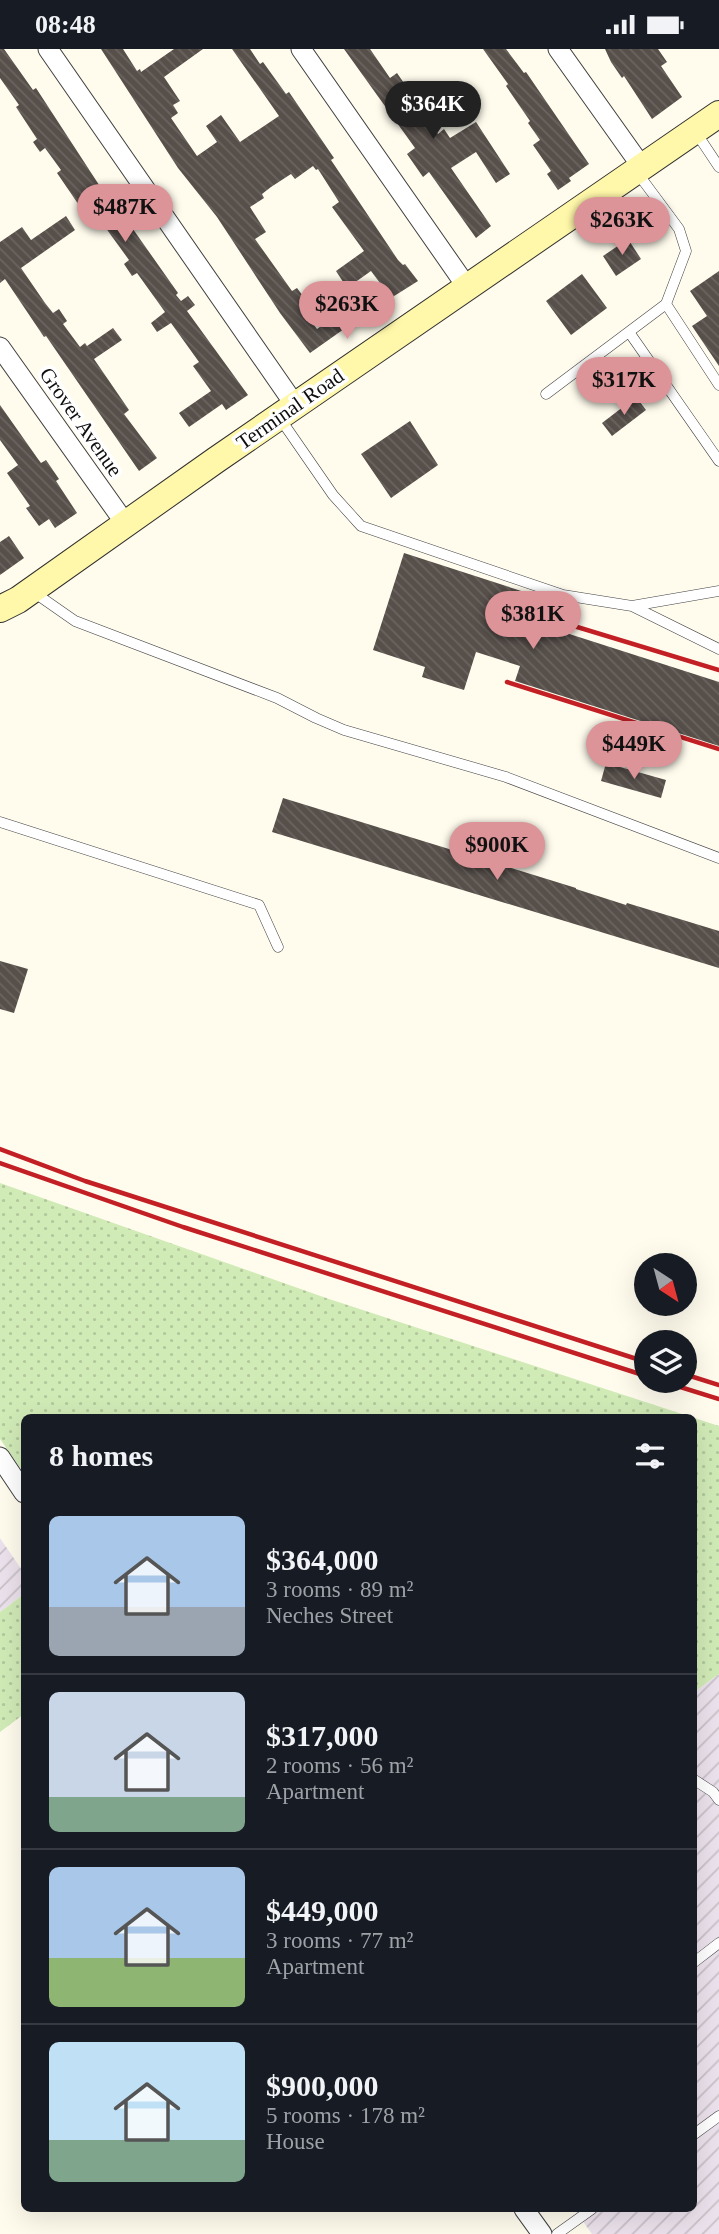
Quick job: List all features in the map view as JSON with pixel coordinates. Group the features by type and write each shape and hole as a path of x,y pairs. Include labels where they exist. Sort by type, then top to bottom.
{"main road":[{"name":"Terminal Road","path":"0,609 32,590 125,523 719,114"}],"street":[{"path":"48,49 287,411"},
{"path":"301,49 467,287"},
{"path":"558,49 639,169"},
{"name":"Grover Avenue","path":"0,347 125,523"},
{"path":"0,1457 21,1488"},
{"path":"526,2212 542,2234"}],"lane":[{"path":"695,130 719,167"},
{"path":"546,394 666,304 686,251 679,229 639,169"},
{"path":"666,304 719,385"},
{"path":"629,332 719,461"},
{"path":"287,411 333,495 361,526 564,595 632,606 719,649"},
{"path":"32,590 75,621 277,698 334,726 506,777 719,858"},
{"path":"632,606 719,591"},
{"path":"0,822 259,905 278,947"},
{"path":"697,1782 713,1792 719,1800"},
{"path":"697,1960 719,1944"},
{"path":"697,2132 719,2116"},
{"path":"557,2234 588,2212"}],"shaded area":[{"path":"0,1538 21,1569 21,1596 0,1612"},
{"path":"719,1674 719,2234 592,2234 576,2212 697,2212 697,1690"}],"green space":[{"path":"0,1183 329,1299 682,1414 21,1414 21,1469 0,1439"},
{"path":"697,1419 719,1426 719,1674 697,1690"},
{"path":"21,1596 21,1716 0,1732 0,1612"}],"building":[{"path":"0,49 4,49 33,90 36,88 118,213 124,216 178,293 176,295 181,301 188,296 195,305 187,311 248,395 226,410 222,404 189,427 179,413 211,391 193,366 199,362 171,323 157,332 151,323 165,312 137,273 132,276 124,264 129,260 92,209 85,214 57,173 61,170 45,148 40,152 33,142 37,139 16,107 19,105 0,78"},
{"path":"101,49 123,49 137,71 140,69 141,72 174,49 203,49 164,77 180,101 173,105 178,113 171,118 197,156 217,142 206,126 221,115 240,142 279,116 232,49 250,49 286,94 289,92 398,260 405,264 418,281 391,298 371,271 347,288 336,271 364,251 332,207 339,202 318,169 313,166 295,179 291,174 271,187 262,194 264,198 250,207 266,232 255,239 292,291 297,288 306,300 299,305 317,329 335,316 344,329 310,353 280,313 217,217 178,168"},
{"path":"344,49 370,49 390,78 397,73 408,89 401,93 416,115 421,110 438,134 444,129 450,138 476,122 510,174 496,183 476,152 451,168 491,226 476,238 429,172 423,177 407,154 415,148"},
{"path":"483,49 506,49 524,73 526,72 589,164 569,178 571,181 558,190 547,174 551,171 533,145 540,140 528,123 530,121"},
{"path":"605,49 658,49 667,62 661,66 682,97 652,119 624,76 622,78 611,62"},
{"path":"66,216 75,230 21,268 53,313 59,309 67,321 63,324 80,347 85,343 87,346 113,328 122,340 94,359 129,410 124,414 157,458 139,471 5,279 0,283 0,242 22,227 31,240"},
{"path":"628,239 641,259 616,276 603,256"},
{"path":"719,271 719,366 692,326 707,316 690,291"},
{"path":"582,274 607,308 571,335 546,301"},
{"path":"636,397 646,410 612,436 602,423"},
{"path":"0,405 41,463 46,460 77,513 55,528 49,519 39,526 26,508 30,506 7,473 18,465 0,440"},
{"path":"410,421 438,465 391,498 361,454"},
{"path":"9,536 24,558 0,575 0,542"},
{"path":"404,553 540,597 532,622 719,682 719,746 515,681 520,666 476,652 464,690 422,677 425,667 373,650"},
{"path":"606,763 666,780 661,798 601,781"},
{"path":"283,798 626,905 627,903 719,931 719,968 272,832"},
{"path":"0,961 28,969 14,1013 0,1009"}],"railway":[{"path":"541,616 719,670"},
{"path":"507,682 719,749"},
{"path":"0,1149 85,1181 634,1358"},
{"path":"0,1163 183,1227 634,1372"},
{"path":"697,1378 719,1385"},
{"path":"697,1392 719,1399"}]}
